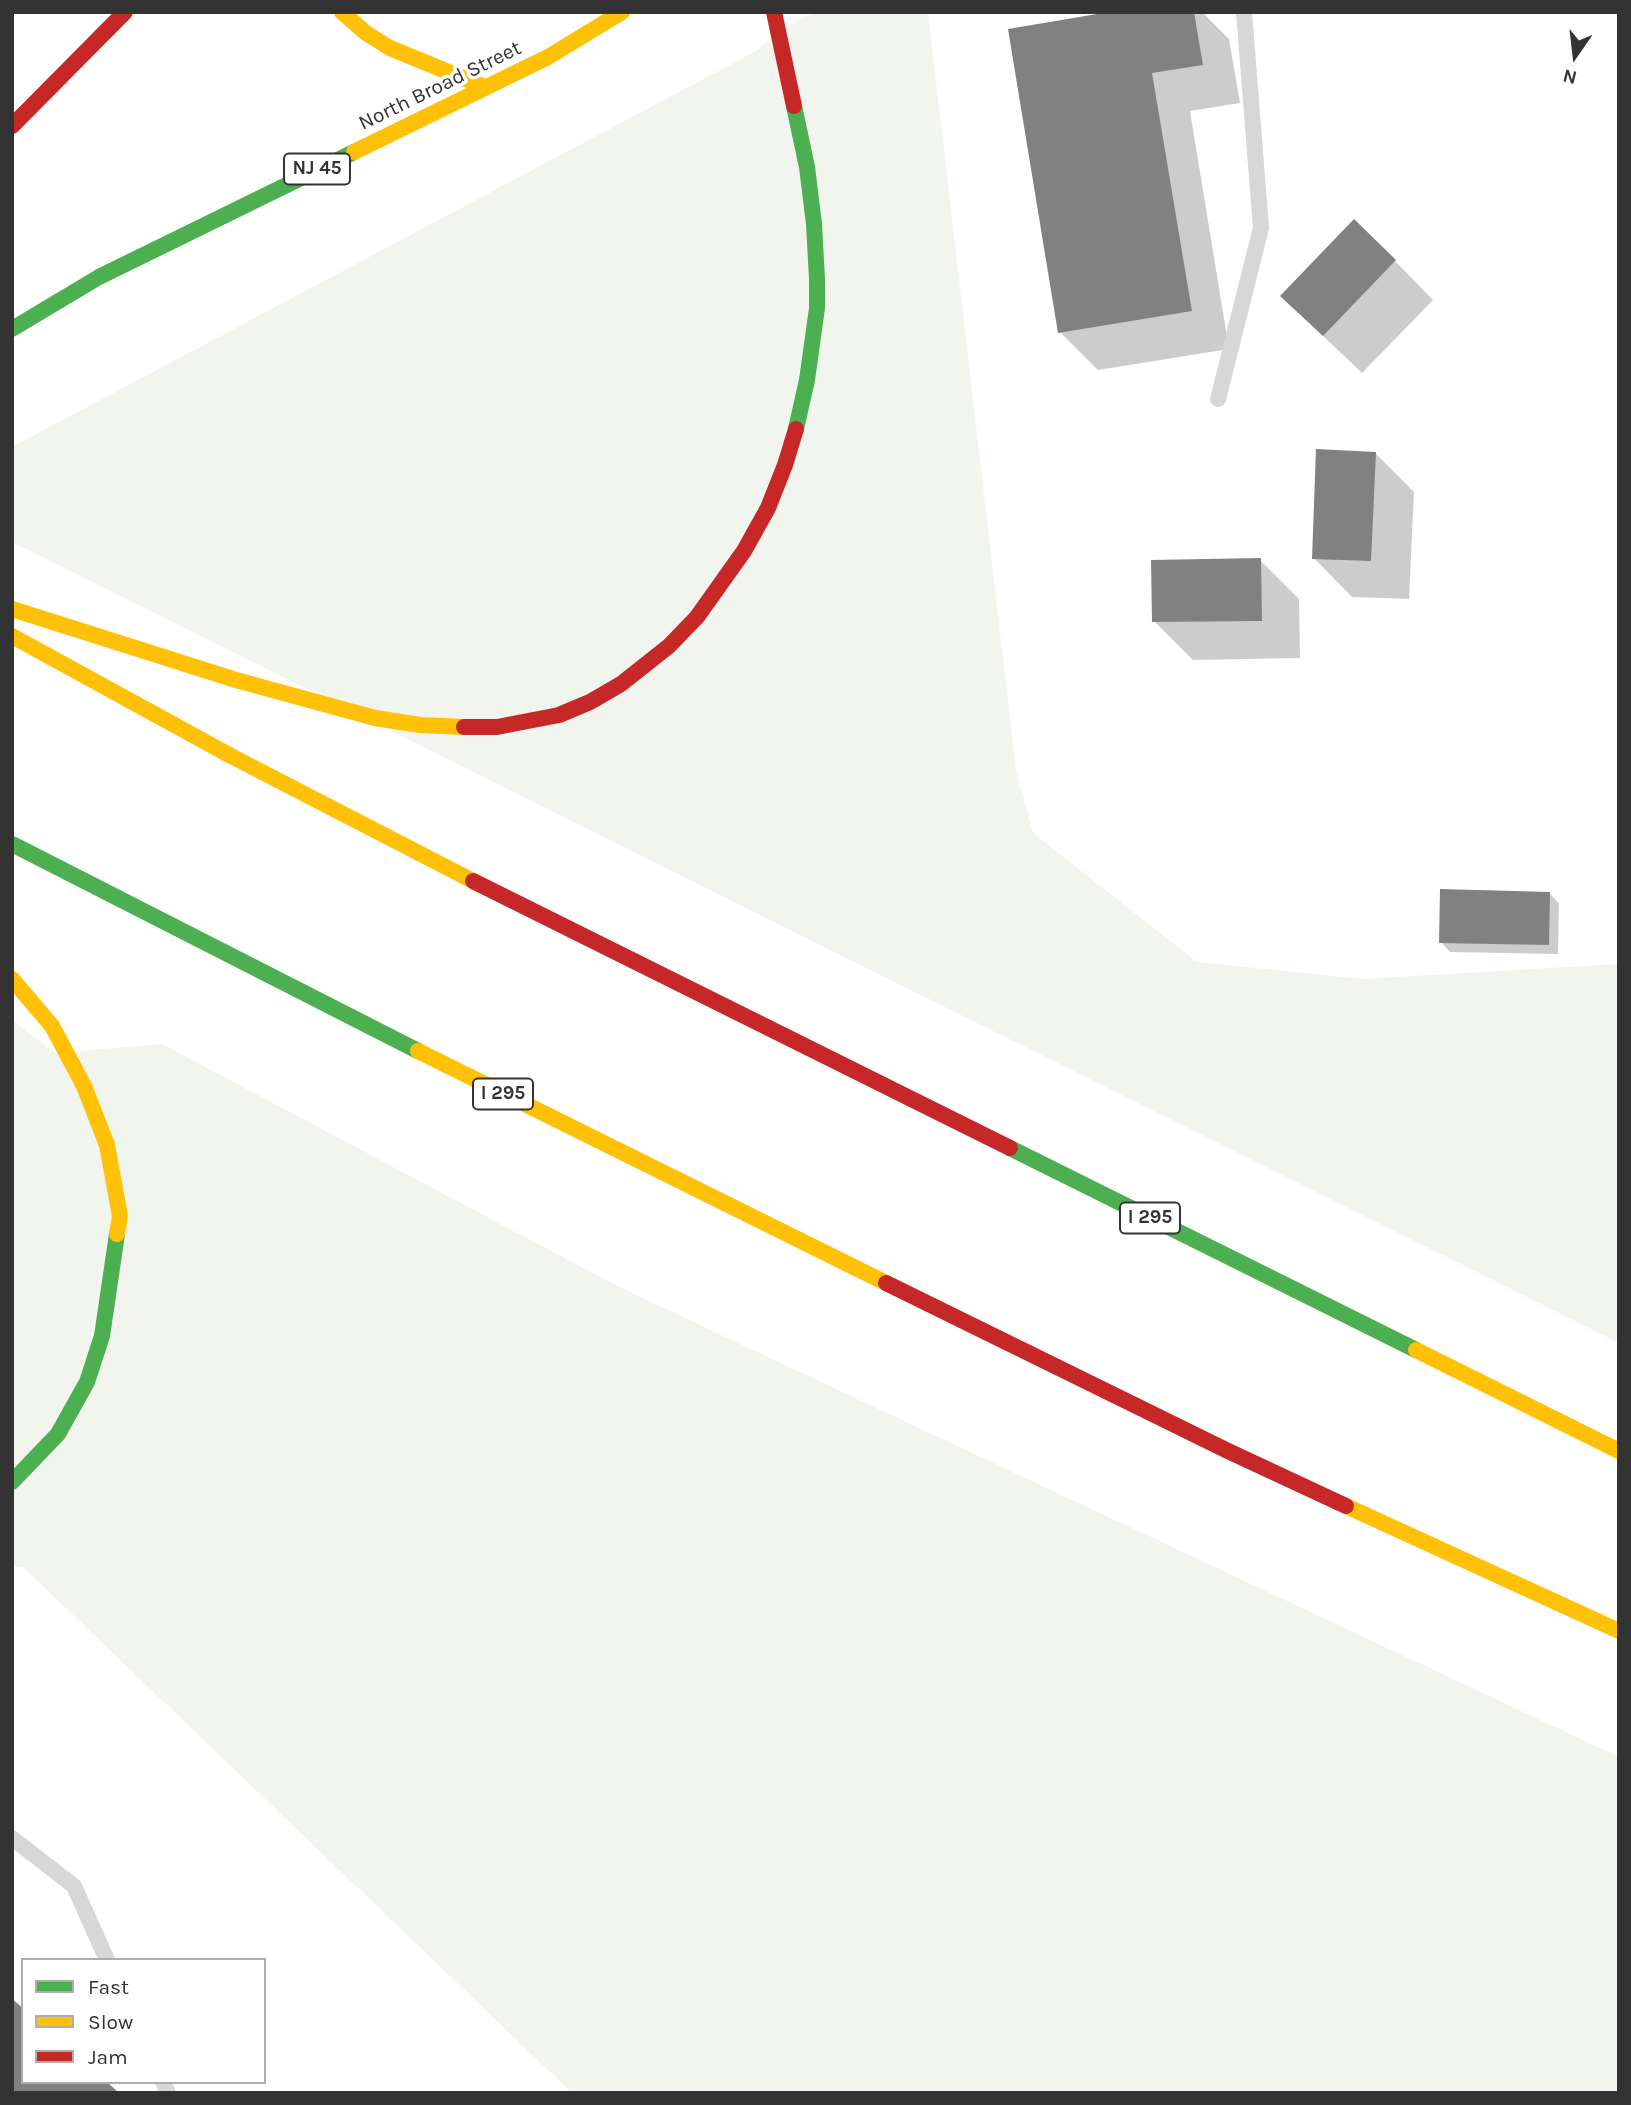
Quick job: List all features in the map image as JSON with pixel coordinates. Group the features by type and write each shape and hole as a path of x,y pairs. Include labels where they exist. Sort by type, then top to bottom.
{"main road":[{"path":"12,125 125,12"},
{"path":"342,12 366,33 390,48 485,87"},
{"name":"North Broad Street","path":"12,329 99,277 548,57 622,12"},
{"path":"12,609 236,680 375,718 419,725 486,727 529,722 590,702 621,684 669,646 720,587 768,508 798,422 814,334 817,279 811,195 774,12"},
{"name":"I 295","path":"12,636 231,756 465,877 1619,1451"},
{"name":"I 295","path":"12,844 547,1117 996,1338 1228,1451 1619,1631"},
{"path":"12,979 52,1026 84,1086 107,1145 120,1216 102,1336 87,1382 58,1434 12,1482"},
{"path":"996,1338 1224,1467"},
{"path":"1541,1414 1606,1428"}],"lane":[{"path":"1218,399 1261,228 1244,12"},
{"path":"12,1838 74,1886 106,1958"}],"shaded area":[{"path":"815,12 928,12 1016,770 1033,833 1197,962 1363,979 1619,964 1619,1343 12,542 12,447 756,51 784,28"},
{"path":"12,1020 55,1053 162,1044 617,1286 1619,1757 1619,2093 572,2093 23,1567 12,1566"}],"building":[{"path":"1109,12 1194,12 1203,65 1152,73 1192,311 1058,333 1008,29"},
{"path":"1354,219 1396,260 1323,336 1280,296"},
{"path":"1316,449 1376,452 1371,561 1312,559"},
{"path":"1261,558 1262,621 1152,622 1151,560"},
{"path":"1440,889 1550,892 1549,945 1439,943"},
{"path":"12,1999 21,2006 21,2084 109,2084 119,2093 12,2093"}],"traffic: fast":[{"path":"794,106 807,167 817,279 817,308 807,380 796,429"},
{"path":"12,329 99,277 354,152"},
{"path":"12,844 418,1051"},
{"path":"1010,1148 1416,1350"},
{"path":"12,1482 58,1434 87,1382 102,1336 117,1234"}],"traffic: slow":[{"path":"342,12 366,33 390,48 485,87"},
{"path":"354,152 548,57 622,12"},
{"path":"12,609 236,680 375,718 420,725 464,727"},
{"path":"12,636 231,756 473,881"},
{"path":"12,979 52,1026 84,1086 107,1145 120,1216 117,1234"},
{"path":"418,1051 886,1283"},
{"path":"1416,1350 1619,1451"},
{"path":"1346,1506 1619,1631"}],"traffic: jam":[{"path":"12,126 125,12"},
{"path":"774,12 794,106"},
{"path":"464,727 497,727 559,715 590,702 621,684 669,646 697,617 744,551 768,508 796,429"},
{"path":"473,881 1010,1148"},
{"path":"886,1283 1346,1506"}]}
